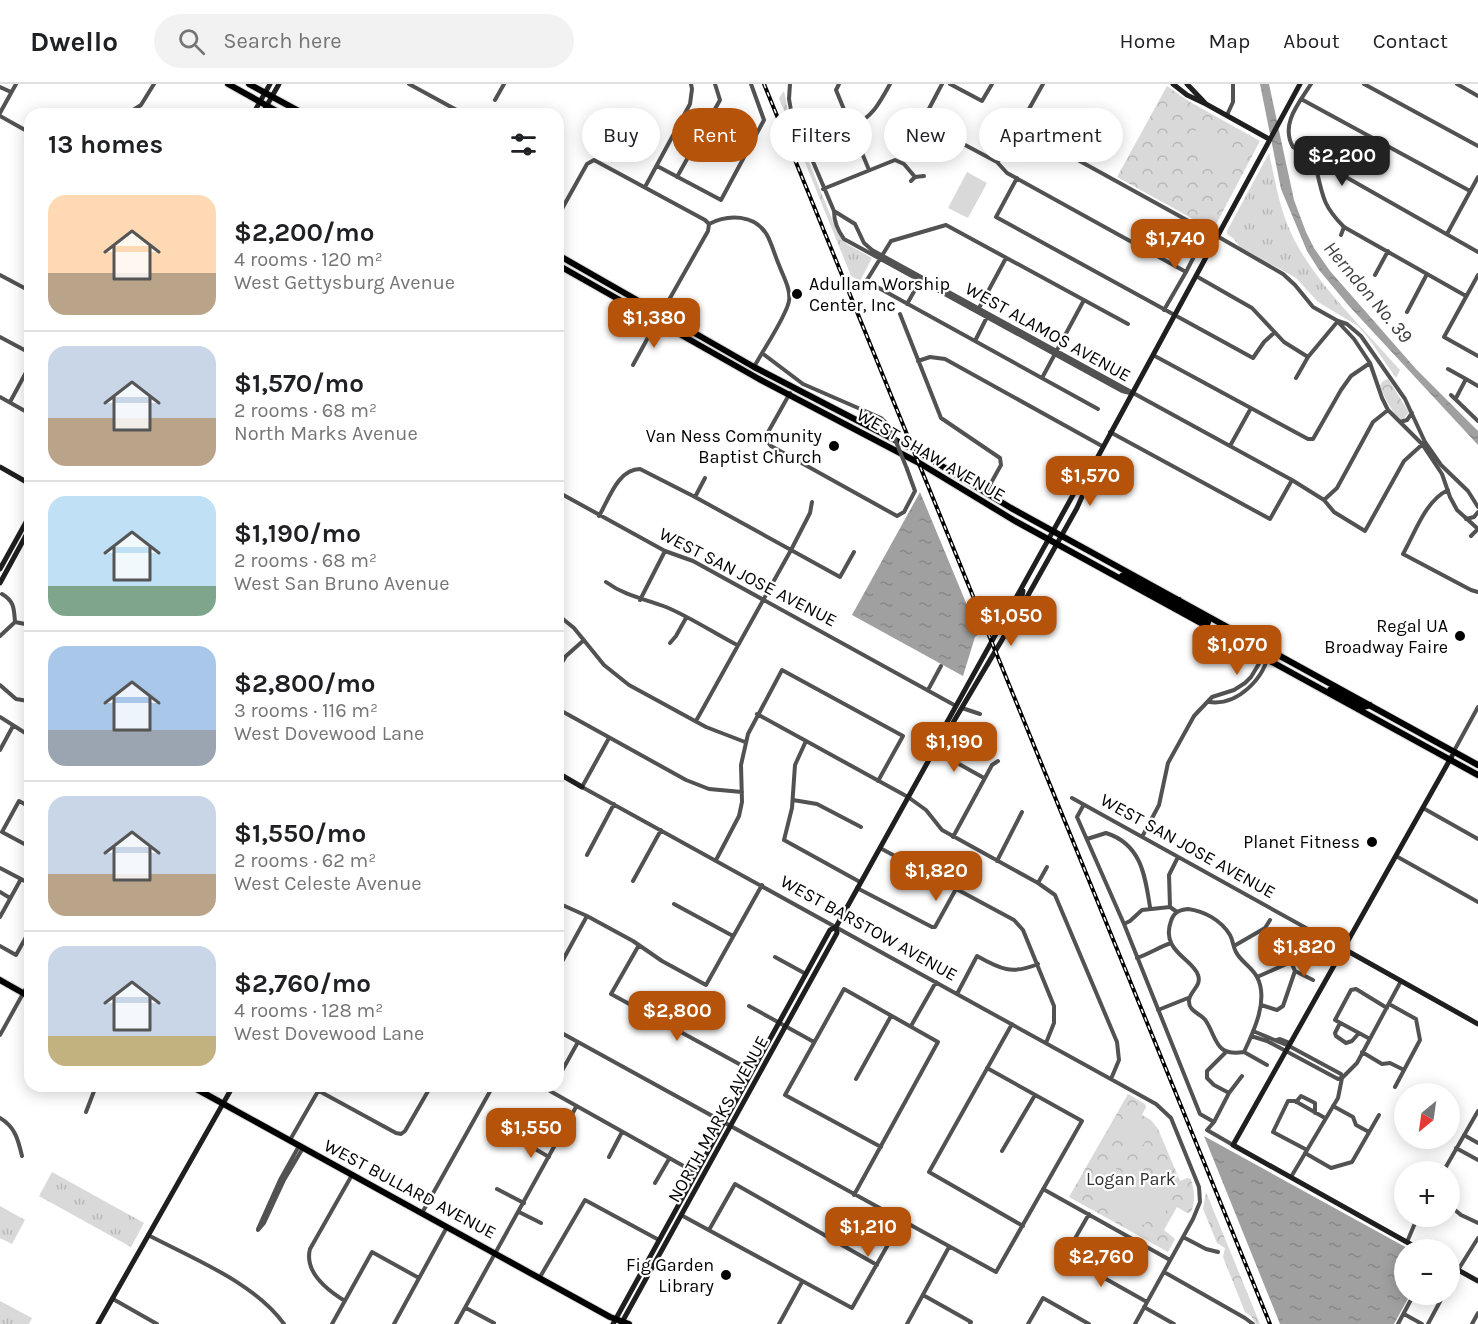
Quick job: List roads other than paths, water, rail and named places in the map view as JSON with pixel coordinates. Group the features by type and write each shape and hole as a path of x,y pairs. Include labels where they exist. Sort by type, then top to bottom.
{"main road":[{"path":"228,84 272,108"},
{"path":"249,84 293,108"},
{"path":"256,108 270,84"},
{"path":"265,108 279,84"},
{"path":"1173,84 1187,95 1269,139"},
{"path":"1187,84 1206,104"},
{"name":"NORTH MARKS AVENUE","path":"620,1323 681,1215 752,1071 830,930 836,927 945,731 946,724 1006,633 1061,536 1087,488 1088,475 1102,446 1300,84"},
{"name":"WEST SHAW AVENUE","path":"564,258 754,367 904,444 1061,536 1478,765"},
{"name":"WEST SHAW AVENUE","path":"564,268 711,353 921,464 1009,518 1478,775"},
{"path":"606,293 627,300 655,316 661,314"},
{"path":"657,321 663,320 710,342"},
{"path":"711,353 719,352 747,368 754,367"},
{"path":"0,468 24,481"},
{"name":"NORTH MARKS AVENUE","path":"959,707 1083,477 1088,475"},
{"path":"0,569 24,526"},
{"path":"0,583 24,539"},
{"path":"1104,570 1129,579 1172,602 1179,600"},
{"path":"1006,633 1022,596 1022,589"},
{"path":"1172,607 1179,606 1211,623 1218,622"},
{"path":"1316,686 1333,691 1363,707 1370,705"},
{"path":"1402,1239 1233,1145 1454,752"},
{"name":"WEST BARSTOW AVENUE","path":"564,777 582,786"},
{"name":"NORTH MARKS AVENUE","path":"620,1323 661,1238 696,1174 786,1026 837,933 836,927"},
{"name":"WEST SAN JOSE AVENUE","path":"1344,950 1477,1022"},
{"path":"0,980 23,993"},
{"name":"WEST BULLARD AVENUE","path":"202,1092 620,1323"},
{"path":"98,1324 230,1092"},
{"path":"681,1215 688,1189"},
{"path":"660,1254 659,1247 663,1239 661,1238"},
{"path":"1460,1271 1478,1281"}],"street":[{"path":"16,84 0,115 24,129"},
{"path":"136,108 143,103 154,84"},
{"path":"409,84 453,108"},
{"path":"495,100 504,84"},
{"path":"645,187 690,104 692,89 690,84"},
{"path":"677,177 720,100 715,84"},
{"path":"657,166 721,200 764,120 751,84"},
{"path":"790,84 791,110 834,211"},
{"path":"839,84 836,90 844,108"},
{"path":"872,113 890,84"},
{"path":"942,84 922,122 979,152"},
{"path":"950,84 982,101 992,84"},
{"path":"1029,108 1042,84"},
{"path":"1227,115 1233,102 1233,84"},
{"path":"1311,84 1288,124 1289,139 1297,150 1478,252"},
{"path":"1364,84 1478,146"},
{"path":"1457,84 1478,96"},
{"path":"0,87 11,92"},
{"path":"1301,99 1470,191"},
{"path":"564,205 587,164 592,160 597,160 709,224"},
{"path":"823,189 890,161 900,161 915,177"},
{"path":"867,162 870,170"},
{"path":"997,162 1007,173 1186,272"},
{"path":"1081,162 1203,229 1206,233 1164,310"},
{"path":"1322,163 1317,172 1322,194 1330,213 1344,227 1467,296"},
{"path":"910,181 915,177 924,176"},
{"path":"1447,234 1478,177"},
{"path":"1017,178 996,217 1253,358 1264,342 1274,333"},
{"name":"WEST ALAMOS AVENUE","path":"834,211 855,224 864,243 881,257"},
{"name":"WEST ALAMOS AVENUE","path":"834,211 841,234 848,242 881,257 1122,391 1131,393 1292,480 1324,500 1334,512 1365,531 1404,461 1423,443"},
{"path":"709,224 718,219 734,217 747,219 757,224 766,234 789,296 788,306 754,367"},
{"path":"661,314 708,231 709,224"},
{"path":"1098,409 867,280 891,241 946,225 1128,324"},
{"path":"1341,235 1344,227"},
{"path":"1216,236 1283,274 1313,307 1347,324 1361,336 1412,413 1423,443 1442,474 1453,504 1465,519 1478,529 1471,536"},
{"path":"860,248 864,243"},
{"path":"1375,275 1388,251"},
{"path":"977,310 1006,258"},
{"path":"1407,312 1427,274"},
{"path":"1478,274 1444,337 1478,356"},
{"path":"0,275 24,287"},
{"path":"1196,276 1252,308 1274,333 1293,349 1308,357"},
{"path":"907,304 921,279"},
{"path":"1042,378 1084,300"},
{"path":"900,314 941,418 1000,458 1001,465 986,492"},
{"path":"975,341 988,316"},
{"path":"633,365 657,321"},
{"path":"1296,378 1308,357 1338,321"},
{"path":"1338,321 1354,339 1370,363 1388,410 1468,491 1478,507"},
{"path":"0,337 24,350"},
{"path":"762,353 803,384 881,418 890,427 915,491 904,512 900,515 894,514 769,445 767,434 793,387"},
{"path":"1152,354 1308,439 1313,439 1351,376 1370,363"},
{"path":"918,361 930,357 945,359 1102,446"},
{"path":"1448,369 1478,386"},
{"path":"10,402 24,376"},
{"path":"1378,384 1383,378 1389,377"},
{"path":"1456,398 1466,380"},
{"path":"1451,395 1478,421"},
{"path":"0,397 24,410"},
{"path":"1230,446 1251,408"},
{"path":"1324,500 1337,488 1373,422 1388,410"},
{"path":"1399,422 1407,420 1412,413"},
{"path":"1110,432 1270,519 1292,480"},
{"path":"599,516 620,479 633,469 646,471 695,496 840,578 854,552"},
{"path":"695,496 705,478"},
{"path":"1448,490 1437,496 1430,504 1403,554 1471,591 1478,592"},
{"name":"WEST SAN JOSE AVENUE","path":"564,496 665,551 693,561 959,707 980,714"},
{"path":"696,721 810,513 812,502"},
{"path":"1465,519 1474,517 1478,512"},
{"path":"640,600 665,551"},
{"path":"606,582 617,590 640,600 666,608 737,645"},
{"path":"2,594 10,598 14,606 15,622"},
{"path":"670,643 686,618"},
{"path":"564,620 616,675 719,733 745,742"},
{"path":"15,622 24,624"},
{"path":"0,636 15,622"},
{"path":"564,659 584,640"},
{"path":"1142,837 1161,799 1163,777 1168,763 1193,718 1212,698 1234,690 1245,683 1270,650"},
{"path":"928,690 941,666"},
{"path":"716,860 738,822 742,792 741,765 745,742 757,714 782,670 903,736 878,781"},
{"path":"0,685 16,699 24,700"},
{"path":"1454,752 1478,707"},
{"path":"564,712 698,785 720,791 742,792"},
{"path":"757,714 908,797 926,810 935,824 952,837 1038,883 1055,895 1117,1042 1119,1060 1111,1079"},
{"path":"0,717 24,732"},
{"path":"0,750 13,726"},
{"path":"582,786 609,738"},
{"path":"806,741 795,765 793,800 784,840 929,926 935,927 956,889"},
{"path":"934,750 984,778"},
{"path":"952,837 984,778 998,760"},
{"name":"WEST BARSTOW AVENUE","path":"582,786 1164,1110 1171,1118 1199,1187 1200,1202 1183,1237"},
{"name":"WEST SAN JOSE AVENUE","path":"1072,798 1344,950"},
{"path":"793,800 818,804 861,827"},
{"path":"24,804 19,801 2,832 24,844"},
{"path":"587,855 614,804"},
{"path":"1083,806 1077,817 1124,924 1200,1114 1214,1122"},
{"path":"1423,808 1478,839"},
{"path":"997,861 1022,812"},
{"path":"633,881 661,830"},
{"path":"1087,839 1106,833 1130,846 1145,875 1150,907"},
{"path":"879,848 1014,920 1023,930 1055,1011 1053,1029 1046,1043"},
{"path":"1396,856 1478,902"},
{"path":"1170,907 1169,875 1178,857"},
{"path":"1038,883 1047,867"},
{"path":"0,868 24,881"},
{"path":"0,917 21,879"},
{"path":"564,906 639,945 662,962 706,985 762,885"},
{"path":"0,892 10,898"},
{"path":"674,903 733,936"},
{"path":"1124,924 1142,910 1150,907 1170,907 1177,912"},
{"path":"1158,1010 1189,998 1198,984 1198,974 1177,954 1171,943 1169,927 1177,912 1188,909 1200,910 1212,917 1230,935 1240,959 1257,977 1261,991 1261,1005 1244,1052"},
{"path":"564,957 587,916"},
{"path":"1233,946 1265,928 1270,920"},
{"path":"0,946 16,955 24,941"},
{"path":"1137,958 1171,943"},
{"path":"639,945 611,994 752,1071"},
{"path":"1257,977 1297,960 1307,945"},
{"path":"957,994 977,956 999,968 1012,971 1023,970 1038,964"},
{"path":"775,957 806,974"},
{"path":"1261,1005 1277,1010 1283,1006 1295,971 1292,962"},
{"path":"1295,971 1312,980"},
{"path":"1291,1177 1338,1098 1342,1078 1357,1063 1401,981"},
{"path":"911,1026 936,982"},
{"path":"854,1195 881,1147 938,1042 844,989 785,1095 881,1147"},
{"path":"1370,1039 1335,1020 1351,990 1356,989 1416,1019 1420,1040 1397,1083"},
{"path":"0,1035 23,993"},
{"path":"1189,998 1192,1010 1205,1020 1213,1039 1226,1052"},
{"path":"749,1006 814,1042"},
{"path":"856,1079 891,1016"},
{"path":"1340,1023 1335,1033 1346,1042 1352,1041 1359,1033"},
{"path":"1012,1024 929,1172 1023,1226"},
{"path":"1253,1031 1275,1043"},
{"path":"564,1034 996,1272 1082,1121 987,1068"},
{"path":"1251,1036 1288,1047"},
{"path":"1275,1043 1280,1039 1288,1047 1338,1079 1342,1078"},
{"path":"564,1067 578,1042"},
{"path":"1229,1093 1207,1078 1210,1066 1226,1052 1244,1052 1267,1065"},
{"path":"1362,1052 1382,1064 1390,1063 1404,1070"},
{"path":"1233,1145 1207,1130 1242,1076"},
{"path":"86,1112 94,1092"},
{"path":"290,1141 318,1092"},
{"path":"327,1092 401,1134 405,1131 426,1092"},
{"path":"422,1214 490,1092"},
{"path":"552,1092 696,1174"},
{"path":"1002,1151 1035,1095"},
{"path":"1296,1102 1301,1096 1306,1097 1315,1103 1315,1113"},
{"path":"1325,1118 1296,1102 1288,1101 1273,1132 1331,1168 1352,1162 1379,1115"},
{"path":"1333,1106 1353,1117 1356,1125 1369,1132"},
{"path":"456,1324 576,1107"},
{"path":"1460,1142 1478,1111"},
{"path":"0,1118 17,1134 22,1156"},
{"path":"609,1156 622,1132"},
{"path":"1464,1135 1478,1143"},
{"path":"523,1142 549,1157"},
{"path":"267,1214 301,1147"},
{"path":"1458,1149 1478,1160"},
{"path":"656,1183 669,1159"},
{"path":"345,1301 325,1287 311,1268 308,1256 352,1175"},
{"path":"709,1230 735,1184 877,1265"},
{"path":"497,1189 524,1203"},
{"path":"1043,1189 1170,1260"},
{"path":"539,1278 585,1200 661,1238"},
{"path":"519,1212 541,1223"},
{"path":"1089,1214 1065,1256 1147,1302"},
{"path":"1460,1214 1478,1223"},
{"path":"681,1215 852,1308 902,1220"},
{"path":"394,1324 447,1227"},
{"path":"148,1235 232,1280 265,1303 284,1324"},
{"path":"1135,1324 1183,1237 1206,1249 1218,1252"},
{"path":"1460,1267 1478,1238"},
{"path":"907,1324 949,1247"},
{"path":"332,1324 372,1252 419,1278"},
{"path":"1164,1272 1252,1323"},
{"path":"779,1324 802,1282"},
{"path":"923,1295 970,1323"},
{"path":"1028,1324 1043,1298 1089,1324"},
{"path":"112,1299 157,1324"},
{"path":"1398,1324 1408,1305"},
{"path":"1428,1324 1438,1305"},
{"path":"1144,1307 1174,1324"},
{"path":"465,1308 494,1323"},
{"path":"1472,1324 1478,1313"},
{"path":"1404,1314 1422,1324"}],"water":[{"path":"1260,84 1269,84 1294,200 1314,248 1330,271 1416,369 1478,431 1478,445 1349,306 1319,270 1307,251 1281,189"},
{"path":"920,492 979,634 975,637 963,676 852,615"},
{"path":"1204,1136 1394,1241 1394,1305 1404,1305 1394,1324 1280,1324"}],"railway":[{"path":"764,84 1270,1324"}],"place":[{"name":"Adullam Worship Center, Inc","path":"797,294"},
{"name":"Van Ness Community Baptist Church","path":"834,446"},
{"name":"Regal UA Broadway Faire","path":"1460,636"},
{"name":"Planet Fitness","path":"1372,842"},
{"name":"Fig Garden Library","path":"726,1275"}],"water label":[{"name":"Herndon No. 39","path":"1368,292"}],"park label":[{"name":"Logan Park","path":"1131,1179"}]}
